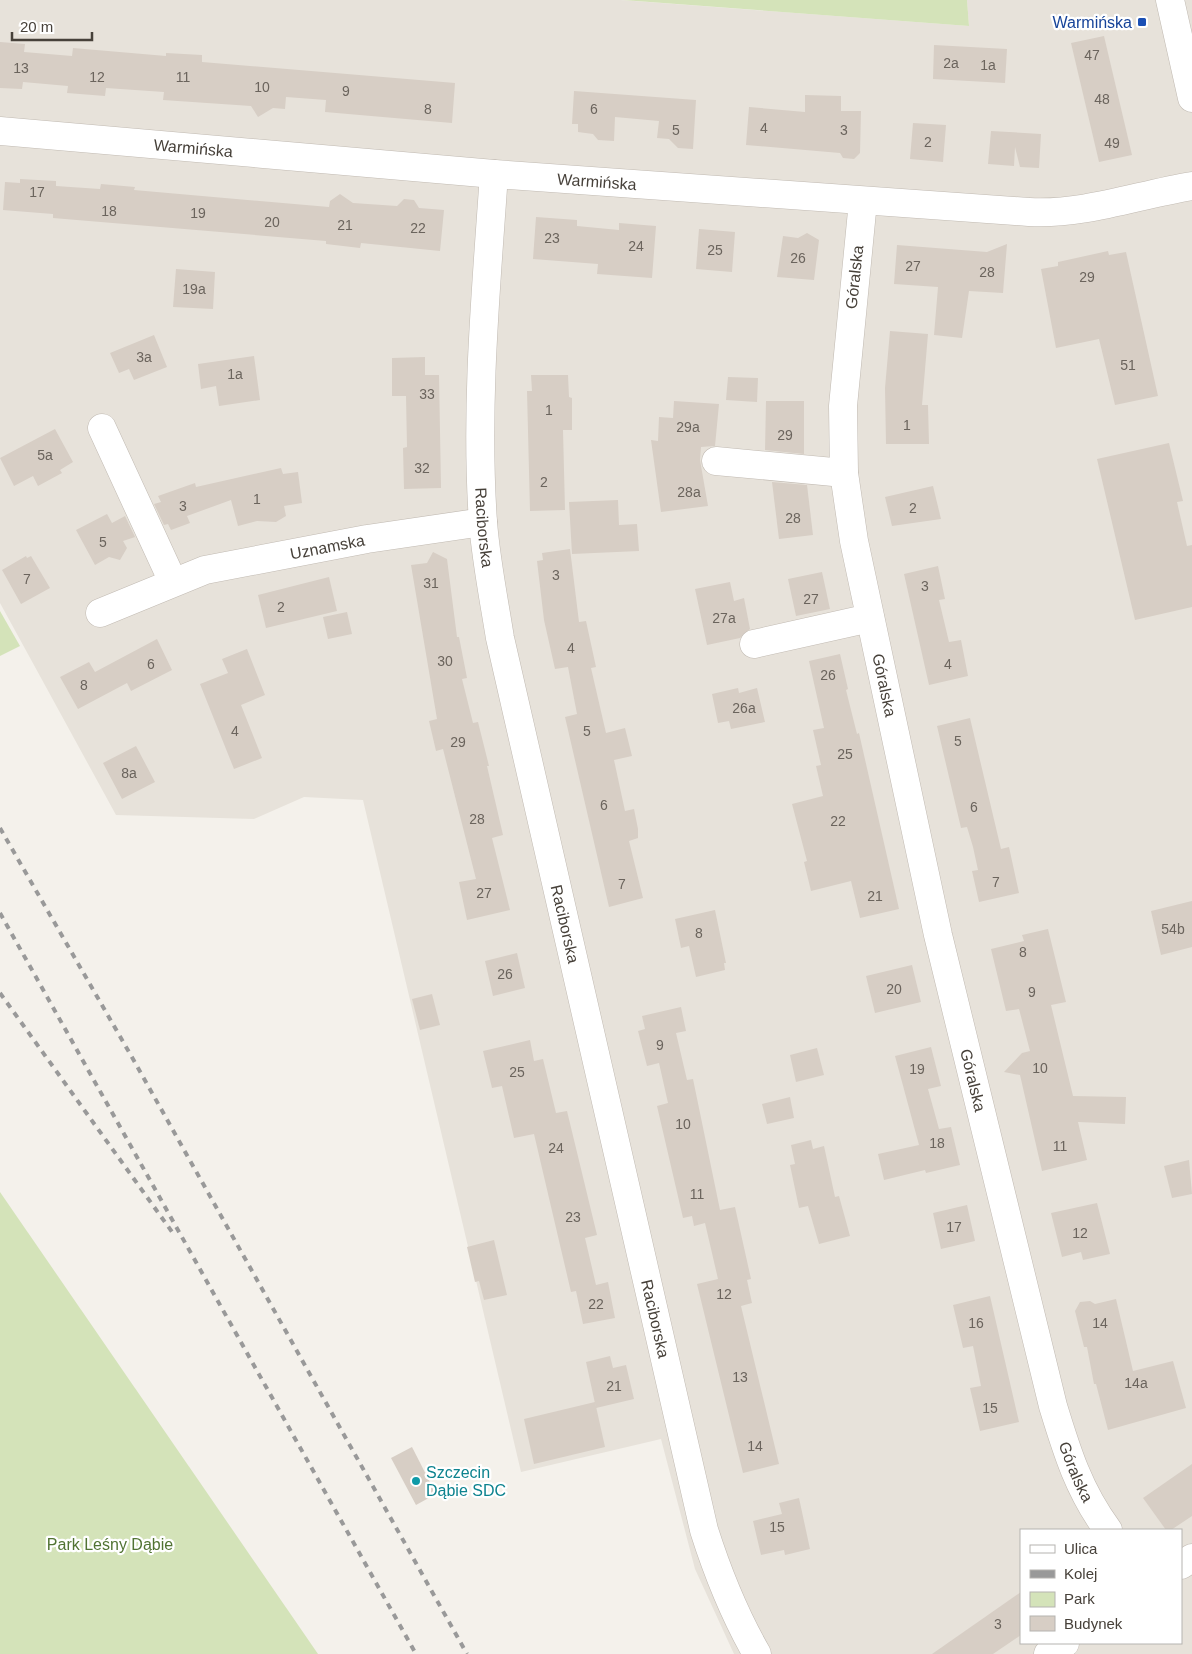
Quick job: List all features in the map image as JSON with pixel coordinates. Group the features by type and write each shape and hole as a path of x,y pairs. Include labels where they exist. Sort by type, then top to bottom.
{"street":[{"path":"1170,0 1192,98"},
{"name":"Warmińska","path":"0,131 494,174 1055,213 1080,211 1192,186"},
{"name":"Raciborska","path":"494,174 485,315 481,441 483,522 500,638 516,716 685,1455 704,1530 719,1577 738,1620 757,1654"},
{"name":"Góralska","path":"863,201 843,406 844,473 870,618 938,935 1053,1406 1076,1477 1092,1508 1107,1529"},
{"path":"102,428 173,582"},
{"path":"716,461 844,473"},
{"name":"Uznamska","path":"100,613 205,570 252,560 483,522"},
{"path":"754,644 870,618"},
{"path":"1048,1654 1063,1644"}],"shaded area":[{"path":"0,0 621,0 969,26 967,0 1192,0 1192,1654 734,1654 695,1569 661,1439 521,1472 363,800 304,797 254,819 116,815 0,603"}],"green space":[{"path":"623,0 967,0 969,26"},
{"path":"0,611 20,646 0,656"},
{"name":"Park Leśny Dąbie","path":"0,1192 318,1654 0,1654"}],"building":[{"path":"1104,36 1132,155 1099,162 1071,43"},
{"path":"0,42 25,44 24,52 72,56 73,48 166,56 166,53 202,55 202,62 455,83 452,123 325,112 326,100 286,97 285,109 273,108 258,117 251,106 163,100 164,92 106,88 105,96 67,93 68,86 23,82 22,89 0,88"},
{"path":"934,45 1007,49 1005,83 933,79"},
{"path":"574,91 696,100 693,149 678,148 669,139 657,138 659,121 615,117 614,141 598,140 593,134 578,132 578,124 572,124"},
{"path":"805,95 841,96 841,111 861,111 860,153 854,159 843,158 840,153 746,145 749,107 805,112"},
{"path":"913,123 946,125 943,162 910,159"},
{"path":"991,131 1041,134 1039,168 1020,167 1015,147 1014,166 988,164"},
{"path":"20,179 56,181 56,186 100,189 101,184 135,187 134,190 329,207 330,201 340,194 353,203 397,206 404,199 414,200 419,208 444,210 440,251 361,243 360,248 326,244 326,241 53,218 53,214 3,210 5,182 20,183"},
{"path":"536,217 577,220 577,226 619,230 619,223 656,226 652,278 597,274 598,264 533,259"},
{"path":"699,229 735,232 732,272 696,269"},
{"path":"807,233 819,240 814,280 777,277 783,236 798,238"},
{"path":"1007,244 1003,293 969,291 962,338 934,335 938,287 894,284 897,245 987,252"},
{"path":"1108,251 1109,255 1126,252 1158,396 1115,405 1099,339 1056,348 1041,269 1058,266 1058,262"},
{"path":"176,269 215,272 213,309 173,307"},
{"path":"890,331 928,334 922,405 928,405 929,444 886,444 885,388"},
{"path":"154,335 167,367 134,380 129,369 119,373 110,353"},
{"path":"254,356 260,400 219,406 216,386 201,389 198,364"},
{"path":"425,357 425,375 439,375 441,488 404,489 403,448 407,447 406,396 392,396 392,358"},
{"path":"531,375 568,375 569,397 572,398 572,430 563,430 565,510 530,511 527,391 532,391"},
{"path":"728,377 758,378 757,402 726,400"},
{"path":"674,401 719,404 715,446 701,447 700,460 708,506 661,512 651,440 658,441 659,417 673,418"},
{"path":"766,401 804,401 804,454 765,450"},
{"path":"55,429 73,462 60,470 62,473 38,486 33,476 14,486 0,458"},
{"path":"1169,443 1183,501 1177,502 1187,546 1192,545 1192,607 1135,620 1097,459"},
{"path":"281,468 283,474 298,472 302,503 284,506 286,516 276,522 257,521 238,526 231,500 187,516 190,523 171,530 168,524 164,525 154,504 161,502 158,496 195,483 196,487"},
{"path":"772,482 807,485 813,535 779,539"},
{"path":"933,486 941,519 892,526 885,497"},
{"path":"618,500 619,525 637,524 639,551 572,554 569,502"},
{"path":"107,514 112,523 125,516 135,537 123,541 127,548 120,560 109,557 95,565 76,530"},
{"path":"570,549 579,622 586,621 596,667 591,668 606,733 625,728 632,756 614,760 625,811 634,809 638,838 629,841 643,898 609,907 565,717 577,714 568,667 555,669 544,620 537,561 543,560 542,553"},
{"path":"433,552 447,559 457,637 459,637 467,678 462,679 473,723 478,722 489,766 487,766 503,835 492,838 510,910 467,920 459,882 476,879 443,749 436,751 429,721 437,719 411,565 427,563"},
{"path":"26,556 27,558 31,556 50,588 21,604 2,570"},
{"path":"938,566 945,599 939,600 949,642 961,640 968,676 929,685 904,574"},
{"path":"822,572 830,609 796,616 788,579"},
{"path":"329,577 337,611 266,628 258,595"},
{"path":"730,582 734,601 744,598 750,629 740,638 707,645 695,589"},
{"path":"347,612 352,634 328,639 323,617"},
{"path":"157,639 172,670 131,691 127,683 78,709 60,677 89,662 95,672"},
{"path":"247,649 265,695 241,705 262,758 234,769 200,684 228,673 222,659"},
{"path":"840,654 848,689 846,690 857,734 859,733 899,909 860,918 851,881 811,891 804,862 807,861 792,804 823,796 816,766 821,765 813,730 824,728 809,661"},
{"path":"738,688 739,693 757,688 765,722 731,729 729,721 718,723 712,694"},
{"path":"970,718 1001,849 1009,847 1019,893 979,902 972,871 978,870 973,847 967,827 961,828 937,726"},
{"path":"136,746 155,782 122,799 103,763"},
{"path":"1192,901 1192,947 1161,955 1151,911"},
{"path":"715,910 726,963 724,963 725,970 696,977 689,946 681,948 675,919"},
{"path":"1048,929 1066,1002 1051,1005 1073,1096 1126,1097 1125,1124 1078,1122 1087,1160 1042,1171 1020,1075 1004,1072 1022,1053 1030,1051 1019,1009 1006,1011 991,949 1024,941 1022,935"},
{"path":"517,953 525,988 493,996 485,961"},
{"path":"912,965 921,1002 875,1013 866,976"},
{"path":"432,994 440,1025 420,1030 412,999"},
{"path":"681,1007 686,1031 676,1033 687,1080 693,1079 720,1210 735,1207 751,1279 747,1280 752,1303 741,1306 779,1464 743,1473 697,1284 718,1279 705,1223 694,1226 692,1216 683,1218 657,1106 668,1103 659,1063 647,1066 638,1031 645,1029 642,1016"},
{"path":"530,1040 534,1061 543,1059 556,1113 567,1111 597,1235 585,1238 596,1285 608,1282 615,1318 583,1324 576,1291 571,1292 534,1134 514,1138 502,1086 492,1088 483,1051"},
{"path":"931,1047 941,1086 928,1089 939,1129 951,1127 960,1165 926,1173 925,1170 884,1180 878,1154 919,1145 895,1056"},
{"path":"817,1048 824,1075 796,1082 790,1055"},
{"path":"790,1097 794,1118 767,1124 762,1104"},
{"path":"811,1140 813,1149 824,1146 835,1197 839,1196 850,1236 819,1244 808,1206 799,1208 790,1165 795,1164 791,1145"},
{"path":"1189,1160 1192,1194 1172,1198 1164,1166"},
{"path":"1097,1203 1110,1254 1083,1260 1081,1252 1062,1257 1051,1213"},
{"path":"967,1205 975,1241 941,1249 933,1213"},
{"path":"494,1240 507,1295 484,1300 479,1281 475,1282 467,1247"},
{"path":"990,1296 1019,1422 980,1431 970,1388 981,1386 973,1346 963,1348 953,1305"},
{"path":"1116,1299 1133,1371 1173,1361 1186,1408 1108,1430 1096,1384 1094,1384 1087,1347 1084,1347 1075,1311 1080,1302 1090,1301 1095,1304"},
{"path":"610,1356 613,1368 626,1365 634,1399 596,1408 586,1362"},
{"path":"595,1402 605,1447 534,1464 524,1419"},
{"path":"412,1447 436,1494 416,1505 391,1458"},
{"path":"1192,1464 1192,1516 1172,1529 1165,1529 1143,1498"},
{"path":"799,1498 810,1549 785,1555 784,1550 761,1555 753,1521 782,1514 779,1503"},
{"path":"1020,1593 1020,1636 993,1654 932,1654"}],"railway":[{"path":"0,828 133,1059 467,1654"},
{"path":"0,913 416,1654"},
{"path":"0,993 175,1236"}],"place":[{"name":"Warmińska","path":"1142,22"},
{"name":"Szczecin Dąbie SDC","path":"416,1481"}]}
